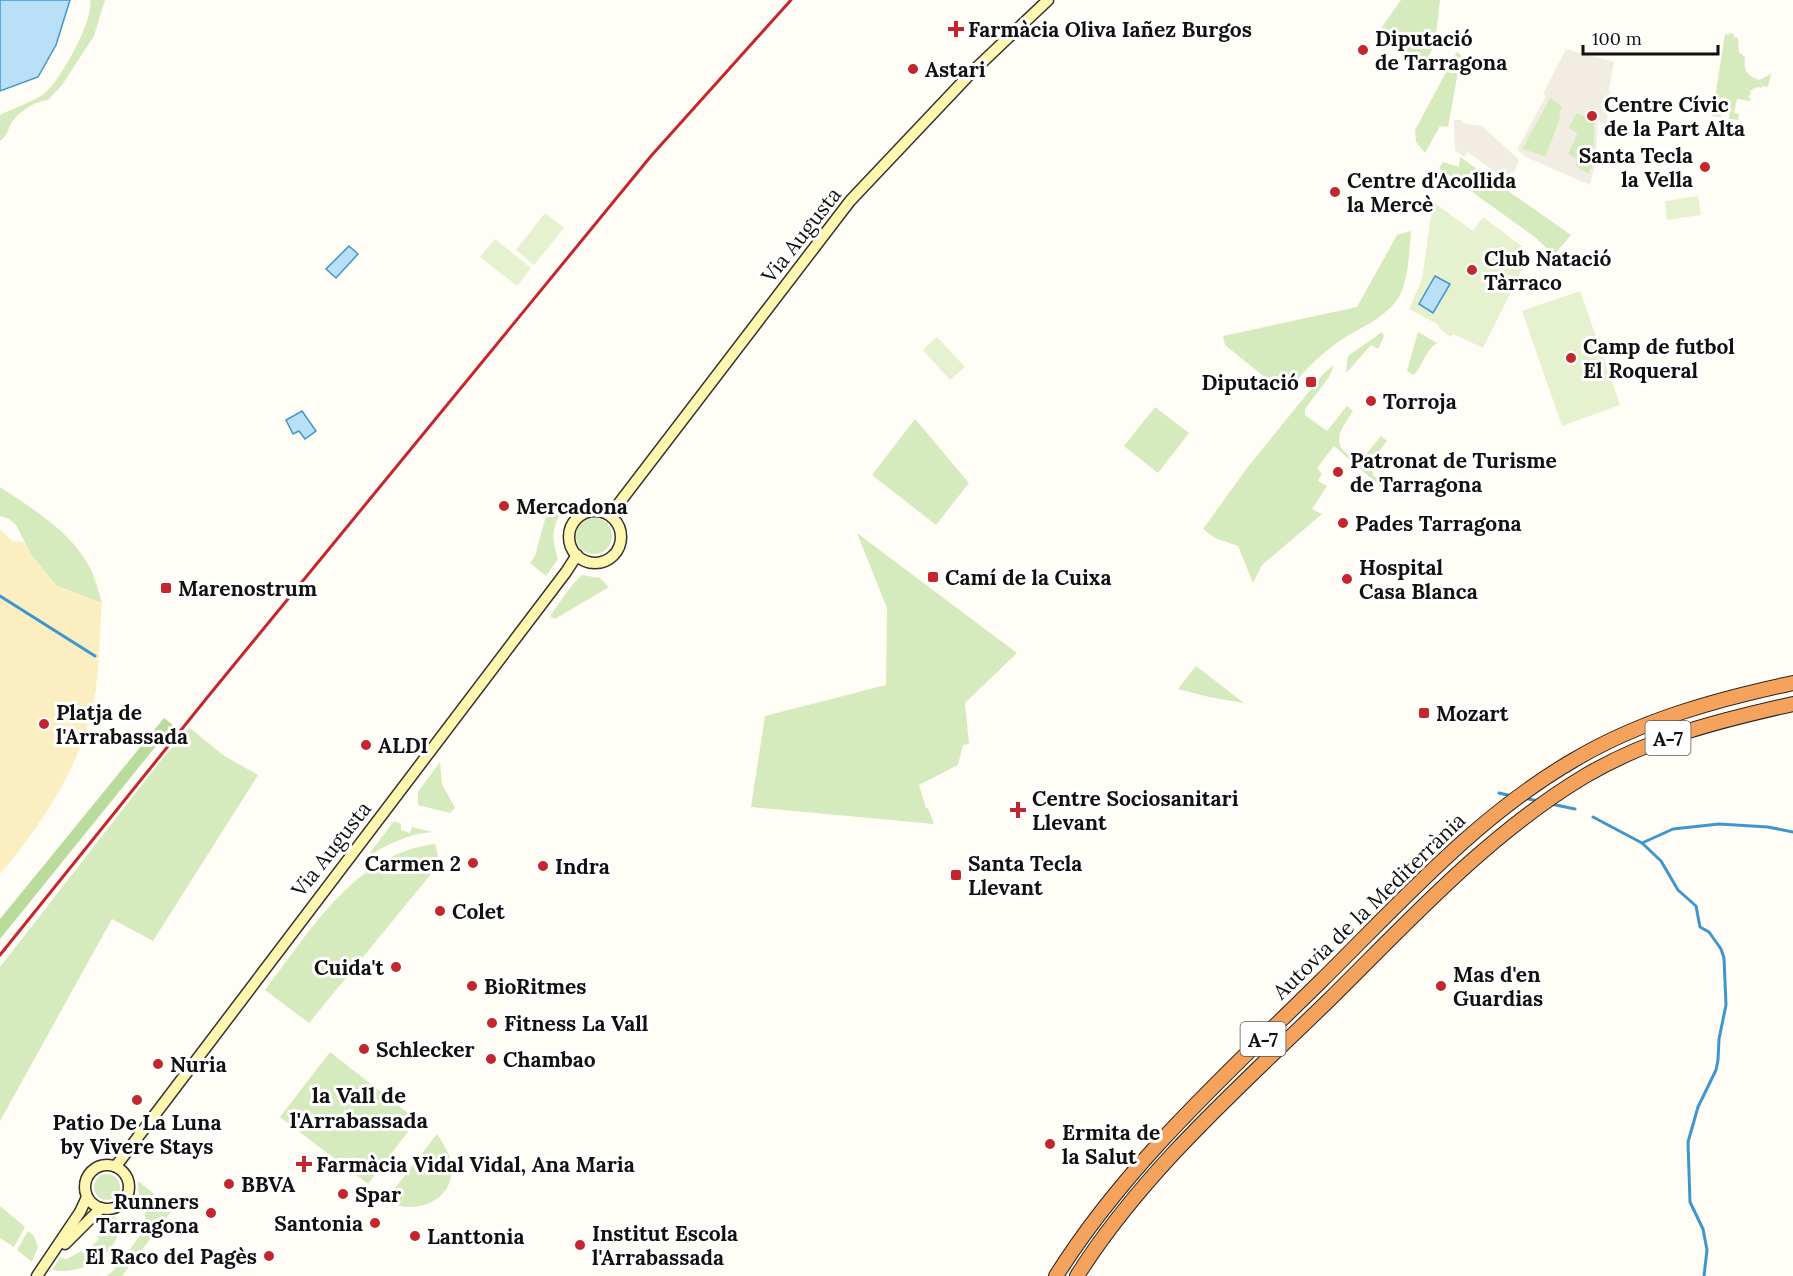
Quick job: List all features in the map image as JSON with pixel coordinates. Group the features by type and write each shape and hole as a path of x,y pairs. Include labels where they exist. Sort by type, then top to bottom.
{"highway":[{"path":"1738,695 1793,677"},
{"name":"Autovia de la Mediterrània","path":"1056,1276 1073,1250 1137,1167 1183,1117 1439,864 1489,819 1527,789 1576,758 1626,733 1684,711 1738,695 1793,683"},
{"name":"Autovia de la Mediterrània","path":"1077,1276 1119,1217 1151,1178 1194,1132 1449,882 1512,826 1587,775 1634,751 1692,729 1793,704"}],"main road":[{"name":"Via Augusta","path":"610,515 850,201 972,72 1048,0"},
{"path":"593,511 610,515 619,525 622,536 615,554 608,560 598,563 586,561 577,555 570,542 570,532 576,520 593,511"},
{"name":"Via Augusta","path":"116,1166 567,572 577,555"},
{"path":"48,1262 80,1212 87,1197 85,1184 92,1171 105,1165 116,1166 128,1179 128,1195 120,1205 109,1209 101,1208 87,1197"},
{"path":"37,1276 101,1208"}],"green space":[{"path":"90,0 105,0 94,36 62,85 48,100 22,111 0,141 0,115 42,95 60,75 82,34 90,9"},
{"path":"1401,0 1440,0 1435,44 1423,66 1377,34"},
{"path":"1729,33 1738,38 1739,52 1745,57 1745,68 1748,74 1759,80 1771,74 1768,87 1762,86 1755,89 1754,87 1752,91 1749,90 1750,101 1737,99 1734,113 1739,114 1738,120 1729,119 1730,109 1722,108 1721,117 1712,116 1725,34 1729,35"},
{"path":"1457,52 1461,55 1448,127 1440,126 1425,153 1416,142 1415,130"},
{"path":"1550,97 1562,106 1561,116 1546,157 1522,149"},
{"path":"1576,113 1594,119 1594,162 1589,175 1575,166 1568,154 1577,133 1568,128"},
{"path":"1460,157 1571,235 1554,255 1536,238 1439,168 1443,162 1459,167"},
{"path":"1698,196 1701,215 1667,220 1665,201"},
{"name":"Club Natació Tàrraco","path":"1433,202 1473,231 1483,217 1528,253 1527,260 1483,348 1453,334 1451,337 1439,328 1439,325 1409,309 1422,279"},
{"path":"545,213 564,228 534,265 516,250"},
{"path":"1411,231 1405,280 1395,303 1374,321 1327,350 1291,388 1277,387 1225,345 1223,336 1357,307 1397,235"},
{"path":"495,239 531,268 517,286 480,257"},
{"name":"Camp de futbol El Roqueral","path":"1580,291 1620,405 1562,426 1522,311"},
{"path":"1382,332 1384,336 1378,349 1371,345 1346,373 1348,356"},
{"path":"1418,332 1437,343 1430,349 1414,375 1407,371"},
{"path":"937,337 965,367 950,380 923,350"},
{"path":"1334,365 1329,377 1305,409 1305,415 1327,431 1347,406 1353,411 1340,433 1340,444 1343,450 1358,461 1381,436 1387,441 1372,466 1375,477 1385,485 1382,488 1334,446 1317,468 1322,474 1318,481 1327,486 1312,509 1322,514 1262,565 1253,583 1238,546 1215,538 1203,529 1247,468 1324,373"},
{"path":"1155,407 1189,433 1158,473 1124,446"},
{"path":"915,419 969,483 936,525 872,475"},
{"path":"0,487 52,524 75,546 92,572 102,603 57,586 32,556 16,525 0,516"},
{"path":"548,508 561,512 555,525 554,535 558,559 546,576 530,563 535,556"},
{"path":"594,518 607,523 612,536 607,549 594,554 581,549 576,536 581,523"},
{"path":"857,533 1017,653 965,703 969,744 963,745 958,765 919,785 934,824 751,807 765,716 886,685 887,608"},
{"path":"582,575 600,578 609,587 555,619 550,616 572,585"},
{"path":"1196,666 1244,703 1178,689"},
{"path":"164,718 173,725 0,939 0,919"},
{"path":"190,728 223,755 258,775 153,941 112,919 0,1121 0,967 162,759"},
{"path":"440,762 442,784 455,808 450,813 418,805 418,792"},
{"path":"394,821 401,824 401,830 410,833 412,827 432,832 397,841 366,858"},
{"path":"435,844 440,863 309,1023 265,990 317,921 358,879 381,862 407,850"},
{"path":"330,1052 417,1120 368,1184 280,1117"},
{"path":"437,1134 450,1159 452,1169 448,1187 436,1200 428,1204 408,1207 385,1201"},
{"path":"107,1174 117,1177 120,1187 117,1197 107,1200 97,1197 94,1187 97,1177"},
{"path":"138,1181 173,1209 122,1276 107,1276 129,1251 143,1228 145,1214"},
{"path":"0,1206 25,1227 14,1247 0,1238"},
{"path":"114,1216 122,1226 112,1246 104,1254 75,1270 52,1270 60,1258 67,1259 81,1251 84,1254 99,1239 98,1236 104,1224"},
{"path":"28,1231 34,1236 38,1247 32,1262 17,1250"}],"sand":[{"name":"Platja de l'Arrabassada","path":"0,529 12,541 24,542 32,556 57,586 102,603 96,689 88,725 79,749 45,814 0,874"}],"shaded area":[{"path":"1566,49 1614,62 1609,90 1611,98 1608,101 1607,125 1598,121 1596,161 1590,185 1526,157 1517,150 1546,96 1543,94","holes":["1550,98 1562,106 1559,114 1561,117 1545,157 1522,149","1577,113 1594,120 1594,162 1588,175 1576,166 1577,159 1568,154 1577,133 1568,128"]},
{"path":"1454,120 1482,126 1519,160 1514,173 1511,172 1505,179 1468,152 1464,157 1455,150"}],"water":[{"path":"0,0 70,0 56,45 38,77 0,91"},
{"path":"349,246 358,254 336,278 326,269"},
{"path":"1435,276 1450,284 1433,313 1419,304"},
{"path":"302,411 316,431 305,439 299,431 293,434 286,420"}],"waterway":[{"path":"0,596 95,656"},
{"path":"1499,793 1512,796"},
{"path":"1524,798 1538,801"},
{"path":"1551,804 1575,809"},
{"path":"1593,817 1642,843 1661,861 1678,890 1696,906 1700,927 1709,932 1721,949 1724,958 1726,1005 1719,1039 1718,1060 1716,1070 1698,1107 1688,1142 1690,1202 1703,1229 1707,1250 1704,1276"},
{"path":"1642,843 1673,829 1719,824 1768,827 1793,832"}],"railway":[{"path":"0,955 206,699 651,156 791,0"}],"place":[{"name":"Farmàcia Oliva Iañez Burgos","path":"956,29"},
{"name":"Diputació de Tarragona","path":"1363,50"},
{"name":"Astari","path":"913,69"},
{"name":"Centre Cívic de la Part Alta","path":"1592,116"},
{"name":"Santa Tecla la Vella","path":"1705,167"},
{"name":"Centre d'Acollida la Mercè","path":"1335,192"},
{"name":"Club Natació Tàrraco","path":"1472,270"},
{"name":"Camp de futbol El Roqueral","path":"1571,358"},
{"name":"Diputació","path":"1311,382"},
{"name":"Torroja","path":"1371,401"},
{"name":"Patronat de Turisme de Tarragona","path":"1338,472"},
{"name":"Mercadona","path":"504,506"},
{"name":"Pades Tarragona","path":"1343,523"},
{"name":"Camí de la Cuixa","path":"933,577"},
{"name":"Hospital Casa Blanca","path":"1347,579"},
{"name":"Marenostrum","path":"166,588"},
{"name":"Mozart","path":"1424,713"},
{"name":"Platja de l'Arrabassada","path":"44,724"},
{"name":"ALDI","path":"366,745"},
{"name":"Centre Sociosanitari Llevant","path":"1018,810"},
{"name":"Carmen 2","path":"473,863"},
{"name":"Indra","path":"543,866"},
{"name":"Santa Tecla Llevant","path":"956,875"},
{"name":"Colet","path":"440,911"},
{"name":"Cuida't","path":"396,967"},
{"name":"BioRitmes","path":"472,986"},
{"name":"Mas d'en Guardias","path":"1441,986"},
{"name":"Fitness La Vall","path":"492,1023"},
{"name":"Schlecker","path":"364,1049"},
{"name":"Chambao","path":"491,1059"},
{"name":"Nuria","path":"158,1064"},
{"name":"Patio De La Luna by Vivere Stays","path":"137,1100"},
{"name":"Ermita de la Salut","path":"1050,1144"},
{"name":"Farmàcia Vidal Vidal, Ana Maria","path":"304,1164"},
{"name":"BBVA","path":"229,1184"},
{"name":"Spar","path":"343,1194"},
{"name":"Runners Tarragona","path":"211,1213"},
{"name":"Santonia","path":"375,1223"},
{"name":"Lanttonia","path":"415,1236"},
{"name":"Institut Escola l'Arrabassada","path":"580,1245"},
{"name":"El Raco del Pagès","path":"269,1256"}],"district":[{"name":"la Vall de l'Arrabassada","path":"359,1108"}]}
